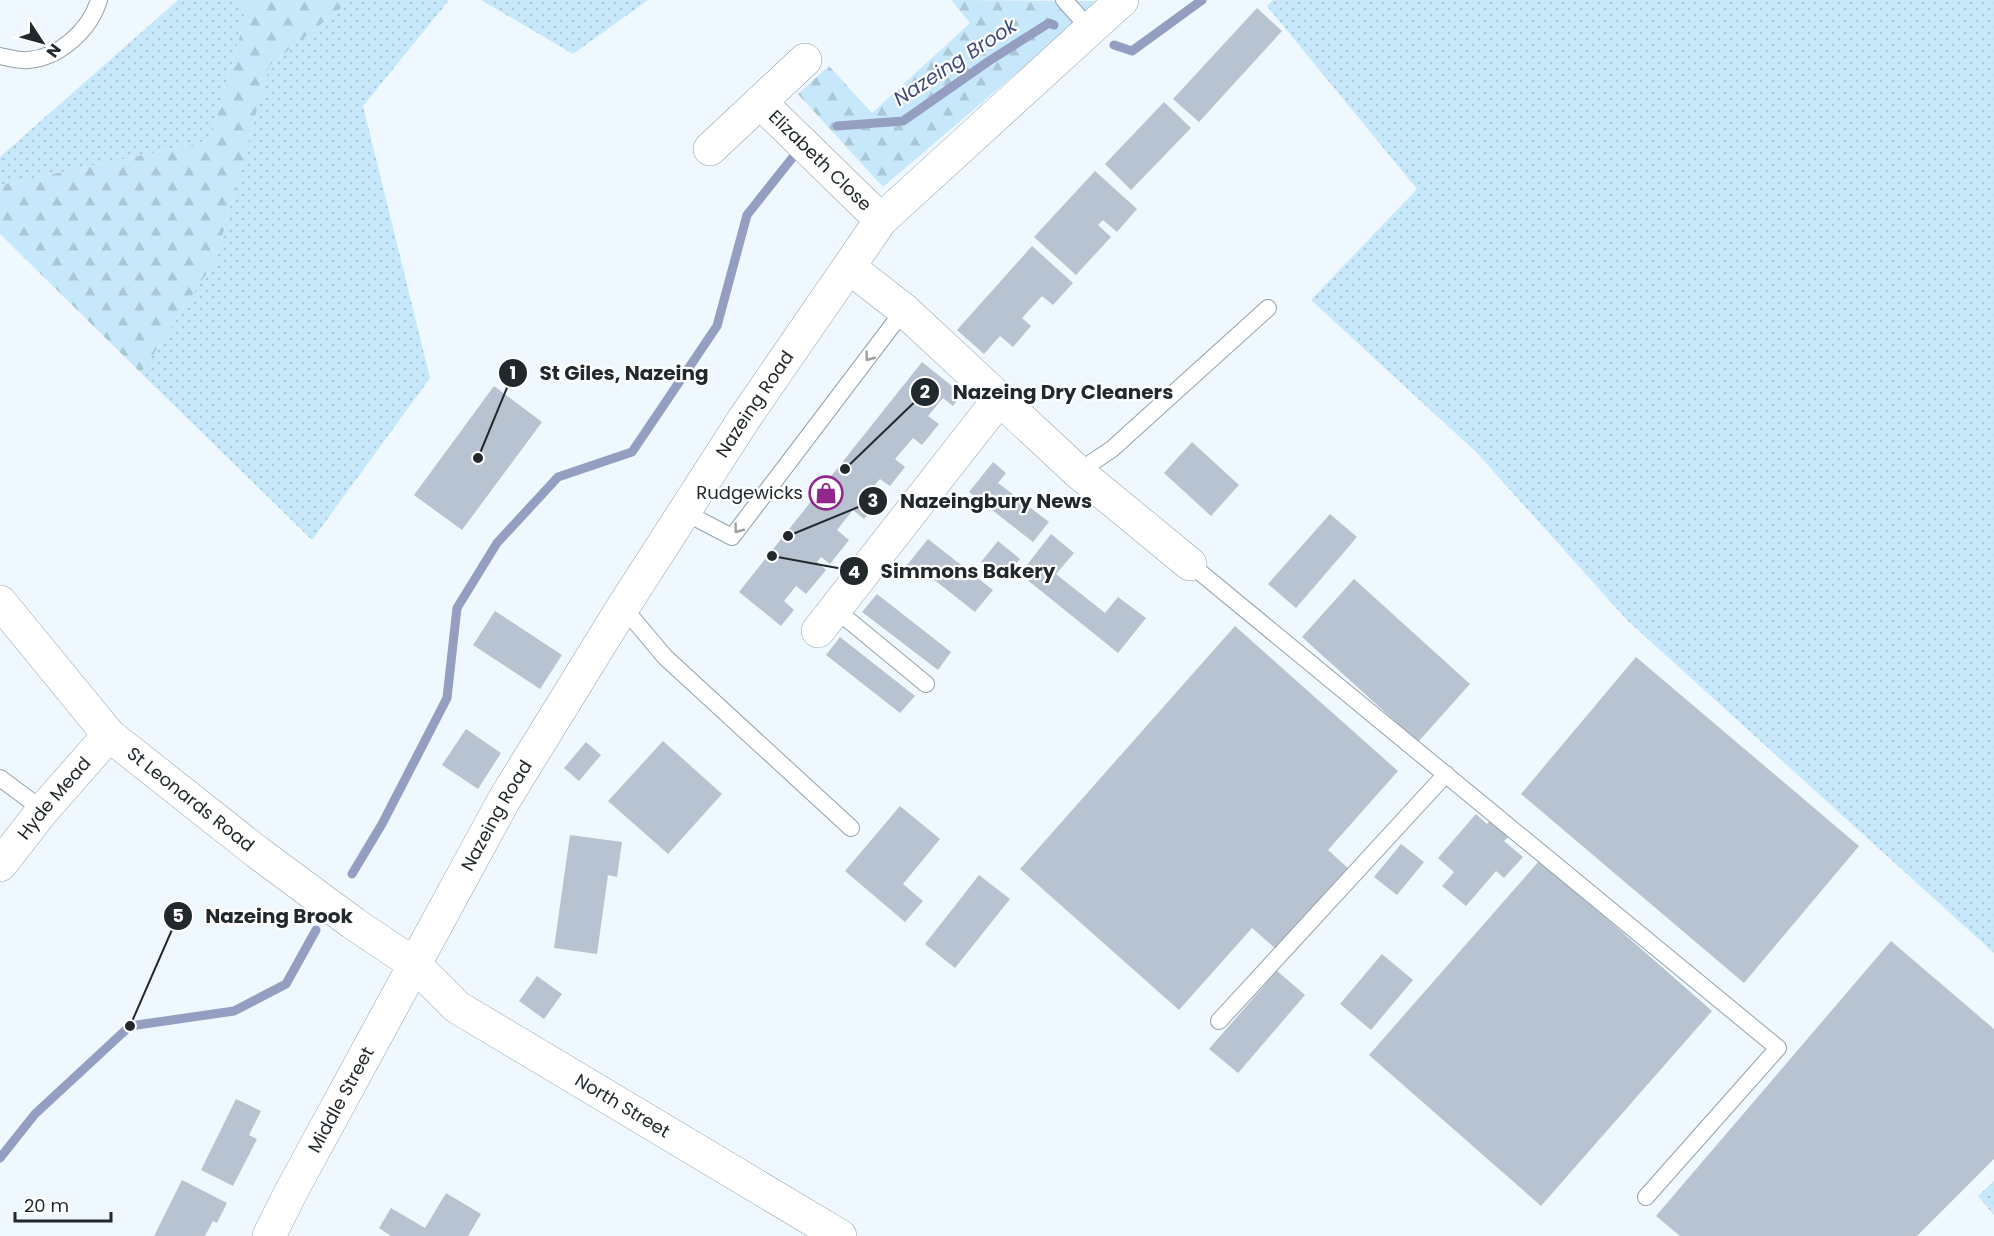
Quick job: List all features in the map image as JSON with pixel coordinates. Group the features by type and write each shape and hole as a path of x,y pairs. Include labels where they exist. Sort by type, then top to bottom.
{"street":[{"name":"Nazeing Road","path":"414,964 504,800 622,608 881,220 1122,0"},
{"name":"Elizabeth Close","path":"710,149 805,60"},
{"name":"Elizabeth Close","path":"760,102 881,220"},
{"path":"849,267 904,310 1078,472 1190,564"},
{"path":"826,620 1000,398"},
{"name":"St Leonards Road","path":"0,602 109,735 257,852 353,923 414,964"},
{"name":"Hyde Mead","path":"0,865 43,810 109,735"},
{"name":"Middle Street","path":"269,1236 414,964"},
{"name":"North Street","path":"414,964 457,1007 840,1236"}],"lane":[{"path":"0,56 26,60 45,57 69,43 85,25 99,0"},
{"path":"1064,0 1090,29"},
{"path":"1078,472 1112,449 1268,308"},
{"path":"684,512 732,537 904,310"},
{"path":"1190,564 1778,1048 1646,1197"},
{"path":"622,608 665,657 850,828"},
{"path":"826,620 926,684"},
{"path":"1219,1021 1446,774"},
{"path":"0,778 43,810"}],"green space":[{"path":"178,0 242,0 245,18 210,141 0,185 0,157"},
{"path":"242,0 351,0 269,66 216,259 141,373 0,234 0,185 210,141 245,18"},
{"path":"351,0 449,0 363,106 430,378 312,540 141,373 216,259 269,66"},
{"path":"481,0 648,0 573,54"},
{"path":"951,0 1101,1 883,187 798,94 829,66 872,113 970,23"},
{"path":"1273,0 1994,0 1994,953 1627,620 1476,452 1311,300 1417,189 1267,6"},
{"path":"1994,1181 1994,1215 1978,1196"}],"building":[{"path":"1257,8 1282,31 1199,122 1173,99"},
{"path":"1164,102 1191,128 1131,190 1105,164"},
{"path":"1095,171 1137,209 1117,232 1103,220 1098,225 1111,237 1076,275 1034,237"},
{"path":"1032,246 1073,283 1053,305 1042,296 1022,318 1031,326 1013,347 1000,336 984,354 957,330"},
{"path":"922,362 962,394 953,406 943,398 928,416 939,424 922,445 913,438 895,459 905,467 890,486 880,479 862,500 873,509 864,519 853,510 837,530 849,540 830,564 821,557 817,562 826,570 806,594 796,586 784,601 794,610 781,626 739,592"},
{"path":"494,386 542,422 462,530 414,495"},
{"path":"1192,442 1239,485 1211,516 1164,473"},
{"path":"993,462 1006,473 998,483 1049,522 1033,542 969,492"},
{"path":"1330,514 1357,537 1296,608 1268,584"},
{"path":"1051,534 1074,553 1056,574 1105,613 1118,597 1146,618 1118,653 1020,574"},
{"path":"928,539 993,590 975,612 923,571 916,580 903,570"},
{"path":"998,541 1020,559 1003,579 981,562"},
{"path":"1354,579 1470,684 1418,742 1302,637"},
{"path":"877,594 951,652 938,670 862,612"},
{"path":"495,611 562,655 540,689 473,645"},
{"path":"1235,626 1398,771 1328,850 1349,869 1277,950 1252,928 1179,1010 1020,869"},
{"path":"840,637 915,696 900,713 826,655"},
{"path":"1636,657 1859,846 1744,983 1521,794"},
{"path":"466,729 501,753 478,789 442,765"},
{"path":"663,741 722,794 668,854 608,801"},
{"path":"586,742 601,755 579,781 564,768"},
{"path":"900,806 940,839 903,884 923,901 905,922 845,871"},
{"path":"1476,814 1487,824 1492,818 1511,834 1504,841 1523,857 1504,878 1496,871 1466,906 1442,886 1454,872 1438,858"},
{"path":"570,835 622,842 617,877 608,875 597,954 554,948"},
{"path":"1401,844 1424,862 1397,895 1374,877"},
{"path":"1540,860 1712,1011 1541,1206 1369,1055"},
{"path":"979,875 1010,899 955,968 925,944"},
{"path":"1891,941 1994,1029 1994,1159 1917,1236 1680,1236 1656,1216"},
{"path":"1382,954 1413,980 1371,1030 1340,1004"},
{"path":"1277,971 1305,995 1238,1073 1209,1049"},
{"path":"537,976 562,994 544,1019 519,1001"},
{"path":"236,1099 261,1111 249,1135 257,1139 233,1186 201,1170"},
{"path":"182,1180 227,1203 217,1223 213,1221 205,1236 154,1236"},
{"path":"446,1193 481,1214 468,1236 391,1236 379,1228 391,1208 425,1228"}],"waterway":[{"name":"Nazeing Brook","path":"1114,45 1132,51 1202,0"},
{"name":"Nazeing Brook","path":"837,126 903,121 989,61 1049,23 1054,25"},
{"name":"Nazeing Brook","path":"352,874 382,824 447,698 457,608 497,543 558,477 632,452 717,326 747,215 793,157"},
{"name":"Nazeing Brook","path":"0,1158 35,1114 130,1026 234,1011 286,984 316,930"}],"place":[{"name":"St Giles, Nazeing","path":"478,458"},
{"name":"Nazeing Dry Cleaners","path":"845,469"},
{"name":"Rudgewicks","path":"826,493"},
{"name":"Nazeingbury News","path":"788,536"},
{"name":"Simmons Bakery","path":"772,556"},
{"name":"Nazeing Brook","path":"130,1026"}]}
